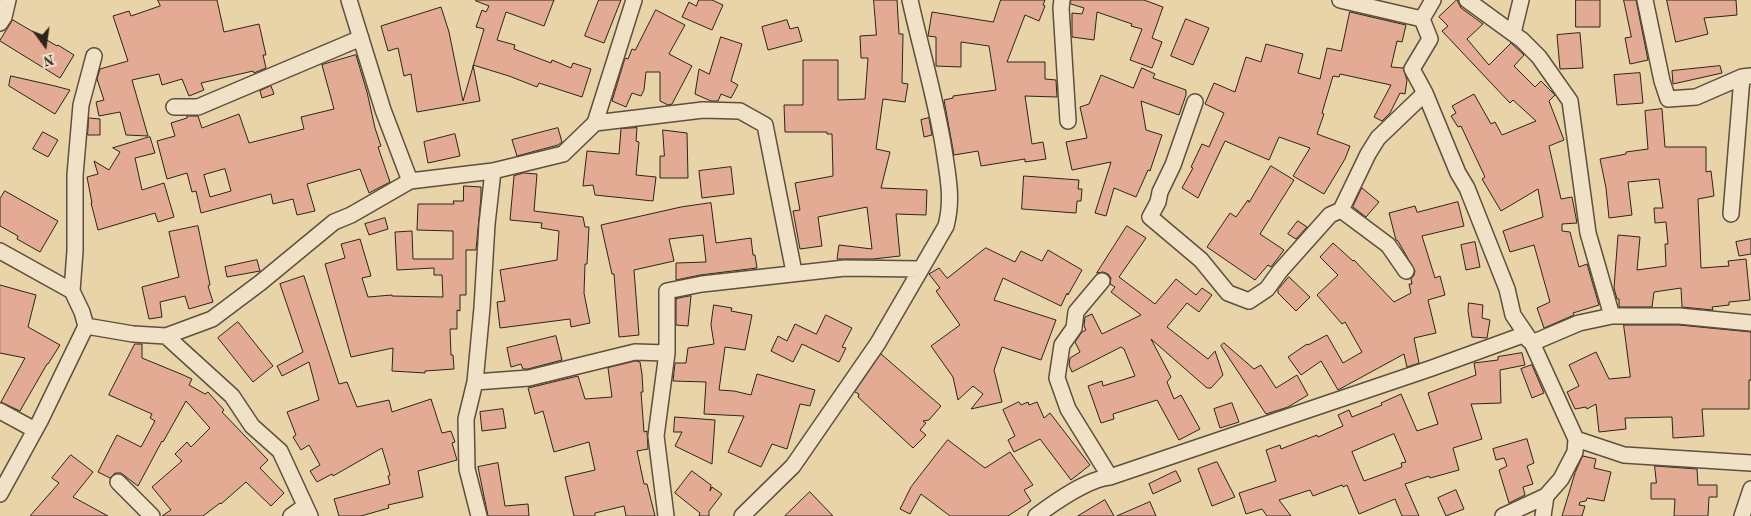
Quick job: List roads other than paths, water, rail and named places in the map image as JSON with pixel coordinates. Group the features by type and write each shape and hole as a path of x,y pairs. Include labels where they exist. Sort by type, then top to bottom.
{"street":[{"path":"0,23 4,17 8,0"},
{"path":"349,0 383,110 410,181"},
{"path":"86,326 132,334 166,336 212,319 260,283 334,222 410,181 493,171 563,154 595,123 634,0"},
{"path":"742,516 793,466 878,344 946,226 950,210 950,188 941,131 910,0"},
{"path":"1062,0 1068,121"},
{"path":"1340,0 1422,19"},
{"path":"1422,19 1434,0"},
{"path":"1467,0 1513,33 1538,57 1570,101 1588,233 1612,316"},
{"path":"1513,33 1521,0"},
{"path":"1645,0 1662,81 1668,99 1696,97 1746,76 1731,214"},
{"path":"1422,19 1430,39 1412,69 1425,94 1458,173 1471,197 1507,289 1513,314 1532,342 1576,439 1575,452 1561,479 1546,496 1503,516"},
{"path":"174,107 198,106 361,38"},
{"path":"0,494 35,430 86,326 72,291 75,252 75,175 81,105 94,56"},
{"path":"1195,102 1173,165 1150,217 1202,260 1228,293 1249,301 1267,289 1280,271 1330,215 1341,210 1368,154 1378,138 1425,94"},
{"path":"595,123 703,110 740,111 765,125 794,272"},
{"path":"479,516 467,469 466,419 475,382 493,171"},
{"path":"1341,210 1388,245 1406,271"},
{"path":"0,251 72,291"},
{"path":"666,516 656,436 667,353 667,291 702,284 794,272 846,268 920,269"},
{"path":"1102,281 1076,312 1074,328 1062,345 1058,378 1068,409 1110,477"},
{"path":"1532,342 1579,323 1612,316 1679,316 1751,323"},
{"path":"1036,516 1055,502 1100,478 1110,477 1432,368 1523,335 1532,342"},
{"path":"166,336 232,396 252,426 280,451 307,511 292,516"},
{"path":"475,382 530,378 634,352 667,353"},
{"path":"0,411 35,430"},
{"path":"1576,439 1624,455 1751,463"},
{"path":"118,482 152,516"},
{"path":"1742,516 1751,489"},
{"path":"1543,516 1546,496"}]}
